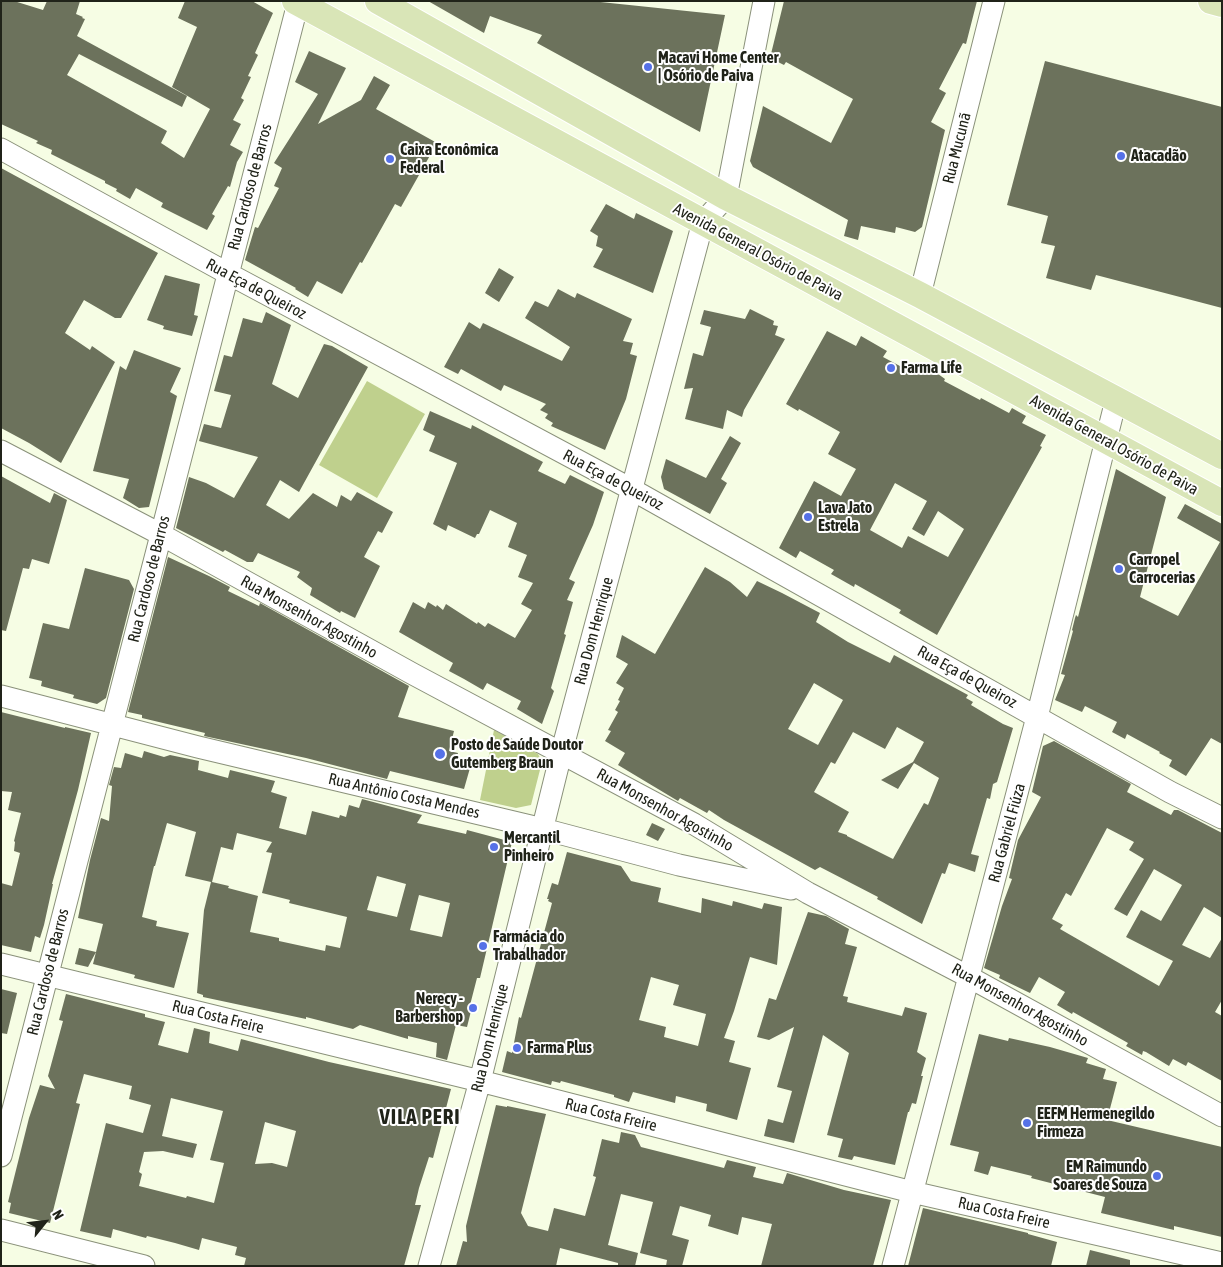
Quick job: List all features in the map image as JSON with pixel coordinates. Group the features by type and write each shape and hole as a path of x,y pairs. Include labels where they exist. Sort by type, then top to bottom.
{"main road":[{"name":"Avenida General Osório de Paiva","path":"378,1 726,197 920,295 1222,456"},
{"path":"1211,1 1222,4"},
{"name":"Avenida General Osório de Paiva","path":"296,2 1222,503"}],"street":[{"path":"726,197 764,1"},
{"name":"Rua Mucunã","path":"920,295 994,1"},
{"name":"Rua Cardoso de Barros","path":"1,1156 296,2"},
{"name":"Rua Eça de Queiroz","path":"1,148 227,273 631,489 1170,792 1222,818"},
{"name":"Rua Dom Henrique","path":"429,1266 480,1081 561,754 703,222 726,197"},
{"name":"Rua Gabriel Fiúza","path":"893,1266 1037,717 1116,400"},
{"name":"Rua Monsenhor Agostinho","path":"1,451 160,534 561,754 694,824 808,893 969,977 1222,1116"},
{"name":"Rua Antônio Costa Mendes","path":"1,696 207,749 543,829 679,865 808,893"},
{"name":"Rua Costa Freire","path":"1,964 480,1081 912,1192 1222,1263"},
{"path":"1,1230 144,1266"}],"green space":[{"path":"367,381 425,414 377,498 319,465"},
{"path":"494,730 538,754 542,762 531,805 516,808 480,800"}],"building":[{"path":"1,1 14,1 43,10 47,1 80,1 76,14 85,19 77,36 187,96 182,107 79,54 67,75 167,131 161,143 184,158 210,109 172,87 197,27 178,18 185,1 252,1 273,13 255,53 258,55 248,76 251,77 241,98 244,100 233,120 241,124 230,145 243,152 237,162 230,187 228,186 212,214 215,216 207,230 161,207 163,203 136,188 130,199 116,191 117,189 105,183 105,181 51,154 52,150 36,143 38,141 1,124"},
{"name":"Macavi Home Center | Osório de Paiva","path":"428,1 591,1 725,15 700,132 537,43 542,35 490,16 484,33"},
{"path":"784,1 977,1 966,44 963,43 939,89 946,93 931,122 945,130 922,227 915,232 896,227 895,233 861,226 858,240 844,236 848,220 753,167 750,161 763,106 831,143 853,99 786,62 784,65 770,58"},
{"path":"309,51 346,68 318,124 361,100 374,76 390,85 376,109 437,143 401,207 395,204 362,263 360,262 342,294 317,281 308,297 296,288 245,260 255,227 258,228 279,188 274,186 282,168 274,163 318,94 295,82"},
{"name":"Atacadão","path":"1045,61 1222,107 1222,308 1096,275 1091,290 1046,278 1055,246 1041,243 1048,216 1007,205"},
{"path":"1,168 158,253 121,318 115,318 84,300 65,333 90,350 92,346 115,362 61,463 1,428"},
{"path":"606,204 634,219 636,213 673,231 653,293 593,267 603,249 596,246 598,236 590,231"},
{"path":"499,268 514,277 499,302 485,293"},
{"path":"165,275 200,284 194,315 198,316 192,336 163,329 164,326 147,320"},
{"path":"558,289 575,298 577,293 632,319 623,341 633,343 630,354 637,356 626,399 605,450 551,426 553,423 545,418 548,414 540,410 546,404 504,385 501,391 461,369 458,374 444,367 469,322 480,329 483,323 562,361 570,347 525,318 535,301 548,307"},
{"path":"750,309 774,321 773,325 778,326 775,335 785,339 744,410 742,417 727,410 723,429 685,419 693,388 684,389 693,353 703,356 711,327 700,324 704,310 745,319"},
{"path":"266,312 291,325 272,384 298,398 324,344 332,346 368,367 299,492 280,480 266,505 289,519 313,493 337,507 341,495 351,501 357,492 393,512 382,533 378,531 364,557 380,566 355,618 341,611 340,613 310,595 312,588 297,577 300,572 258,553 253,562 247,562 176,528 189,477 206,483 234,498 258,457 199,441 204,424 221,428 231,395 214,391 224,355 232,357 243,318 262,323"},
{"path":"827,331 856,346 861,336 887,351 883,357 913,373 918,363 934,371 945,379 944,381 980,400 981,398 1009,413 1012,408 1026,416 1022,423 1046,435 1040,446 1042,447 937,635 899,613 901,610 855,584 854,587 831,574 834,570 800,551 796,558 779,548 814,481 841,496 856,469 828,454 840,432 799,409 798,411 786,404","holes":["895,483 927,501 912,529 924,536 938,511 964,529 948,557 908,536 902,548 870,530"]},
{"path":"134,350 181,368 170,392 177,396 149,507 139,508 123,498 129,479 93,471 120,366 126,370"},
{"path":"430,411 471,429 472,425 543,462 538,471 565,484 570,475 604,492 593,525 569,579 575,582 567,600 573,602 551,688 554,691 542,724 517,709 521,701 487,683 483,690 449,671 453,663 399,632 413,602 425,609 428,602 436,607 437,605 443,610 446,604 477,624 478,622 485,627 488,623 515,638 532,610 521,604 533,583 518,577 527,555 508,547 517,523 490,510 479,534 475,538 448,525 446,531 433,524 457,463 429,451 435,436 423,430"},
{"path":"730,436 741,443 721,479 727,483 710,514 664,489 661,477 666,459 706,478"},
{"path":"1116,469 1166,497 1140,597 1178,616 1220,542 1177,518 1185,504 1222,524 1222,744 1211,738 1186,776 1169,766 1172,760 1160,752 1127,734 1125,739 1112,732 1117,722 1085,706 1082,712 1055,700 1065,675 1061,674 1076,615 1078,617"},
{"path":"1,476 50,503 54,493 67,500 49,564 32,559 29,569 23,568 6,631 1,630"},
{"path":"168,557 230,587 228,591 259,606 260,603 409,686 398,717 454,731 449,751 458,753 455,764 470,768 464,789 390,771 387,779 306,758 204,736 205,733 142,718 142,715 128,712"},
{"path":"705,567 730,582 747,597 757,581 782,593 820,613 816,622 848,642 890,663 894,655 968,695 966,698 973,702 971,705 1013,728 997,782 993,784 990,799 987,798 971,854 979,856 975,872 949,863 945,874 942,873 922,924 877,899 878,897 820,867 815,870 709,810 707,813 680,798 678,801 618,765 625,753 605,741 611,731 608,730 618,712 615,710 624,688 616,683 628,664 616,657 622,635 655,654","holes":["814,683 843,700 818,745 788,729","897,727 924,742 913,762 881,780 898,789 914,763 939,778 928,805 924,803 893,859 838,832 849,812 814,792 831,762 835,764 853,732 885,749"]},
{"path":"85,568 129,580 134,589 106,698 97,704 73,698 74,695 41,686 42,681 29,678 43,623 69,629"},
{"path":"1,712 91,733 78,790 52,884 44,925 40,938 35,936 31,952 1,945 1,883 12,886 20,853 14,851 14,841 21,813 8,810 12,792 1,791"},
{"path":"1054,741 1131,784 1127,792 1171,815 1174,810 1178,810 1222,833 1222,918 1204,907 1182,945 1210,958 1222,938 1222,1000 1215,1012 1222,1016 1222,1081 1188,1062 1186,1066 1173,1059 1169,1066 1146,1052 1143,1051 1142,1055 1126,1046 1128,1043 1057,1005 1065,992 1039,977 1030,993 999,978 1000,975 984,968 1012,879 1009,878 1018,840 1041,797 1032,792 1043,746","holes":["1107,828 1134,842 1129,850 1144,859 1114,909 1127,916 1154,869 1182,885 1161,921 1141,910 1126,937 1173,961 1159,986 1060,929 1063,925 1052,919 1066,893 1071,896"]},
{"path":"144,751 164,757 170,755 199,761 198,770 228,778 230,770 275,781 271,792 287,797 279,828 306,835 312,811 339,818 340,815 346,817 349,805 359,808 362,799 422,815 417,823 466,834 467,830 512,842 480,978 477,978 469,1009 471,1011 467,1027 456,1025 447,1060 436,1057 437,1043 408,1036 408,1039 360,1025 353,1029 306,1017 306,1019 203,997 203,995 197,993 204,910 211,882 185,876 196,832 167,823 154,866 142,917 157,921 156,926 189,933 174,988 134,978 135,975 93,964 103,924 78,918 90,860 101,818 109,821 112,786 109,785 114,767 121,768 125,753 142,758","holes":["237,833 272,842 266,852 272,853 262,893 290,900 289,903 347,917 340,948 326,945 325,951 279,941 279,938 250,932 258,896 212,882 221,847 233,850","377,876 406,884 397,917 367,910","419,895 450,903 442,937 410,930"]},
{"path":"652,823 665,829 658,841 646,835"},
{"path":"567,852 621,866 631,881 661,888 658,902 701,913 702,898 732,906 733,901 762,909 764,903 782,907 777,965 750,957 724,1038 735,1041 729,1062 751,1068 737,1120 706,1111 707,1104 676,1096 675,1103 633,1092 629,1102 614,1097 614,1095 561,1081 560,1083 552,1081 551,1085 502,1072 507,1051 512,1053 519,1017 521,1018 552,903 547,899 552,883 558,885","holes":["651,977 679,985 673,1005 706,1014 698,1046 664,1037 666,1027 639,1020"]},
{"path":"808,912 826,916 849,929 845,944 857,947 843,996 848,997 847,1002 902,1016 905,1007 927,1013 917,1052 926,1058 921,1076 923,1076 916,1104 912,1103 908,1112 895,1165 854,1156 852,1160 838,1157 843,1139 827,1135 849,1053 823,1035 794,1143 764,1136 768,1119 783,1123 792,1091 777,1087 794,1027 769,1040 757,1037 769,998 776,1000"},
{"path":"79,948 96,952 88,967 75,964"},
{"path":"1,989 17,993 7,1034 1,1033"},
{"path":"66,994 145,1014 145,1017 165,1022 158,1045 188,1053 194,1028 210,1032 209,1043 238,1051 241,1039 329,1062 451,1089 433,1158 429,1157 419,1188 415,1205 421,1205 404,1266 244,1266 246,1258 235,1255 237,1247 202,1238 199,1250 113,1229 111,1238 80,1231 106,1123 143,1133 151,1105 129,1099 132,1086 84,1074 76,1103 80,1104 50,1223 9,1213 11,1203 8,1202 29,1118 40,1085 55,1089 48,1076 63,1021 59,1020","holes":["171,1098 223,1111 210,1160 224,1163 214,1203 139,1186 142,1174 139,1172 144,1152 163,1151 193,1158 197,1144 162,1136","265,1122 296,1131 287,1167 272,1163 255,1164"]},
{"name":"EEFM Hermenegildo Firmeza","path":"979,1034 1008,1041 1009,1038 1050,1047 1088,1058 1086,1063 1106,1069 1103,1079 1117,1082 1107,1120 1222,1147 1222,1237 1174,1226 1174,1230 1101,1213 1105,1197 1031,1178 1032,1176 991,1166 988,1175 974,1171 979,1152 950,1145"},
{"path":"496,1105 546,1114 521,1213 528,1226 548,1231 554,1208 585,1216 596,1177 593,1176 602,1139 619,1143 621,1132 635,1135 641,1147 724,1168 727,1160 756,1167 753,1177 783,1184 787,1173 844,1190 891,1200 873,1266 761,1266 772,1224 742,1217 738,1235 708,1226 711,1215 680,1206 672,1235 689,1240 682,1266 666,1266 667,1260 640,1253 653,1202 621,1194 608,1245 638,1253 635,1266 618,1266 618,1263 560,1248 556,1266 456,1266 463,1241 467,1242 466,1226"},
{"path":"923,1208 1028,1233 1057,1242 1051,1266 908,1266"},
{"path":"1090,1250 1130,1260 1130,1266 1086,1266"}],"place":[{"name":"Macavi Home Center | Osório de Paiva","path":"648,67"},
{"name":"Atacadão","path":"1121,156"},
{"name":"Caixa Econômica Federal","path":"390,159"},
{"name":"Farma Life","path":"891,368"},
{"name":"Lava Jato Estrela","path":"808,517"},
{"name":"Carropel Carrocerias","path":"1119,569"},
{"name":"Posto de Saúde Doutor Gutemberg Braun","path":"440,754"},
{"name":"Mercantil Pinheiro","path":"494,847"},
{"name":"Farmácia do Trabalhador","path":"483,946"},
{"name":"Nerecy - Barbershop","path":"473,1008"},
{"name":"Farma Plus","path":"517,1048"},
{"name":"EEFM Hermenegildo Firmeza","path":"1027,1123"},
{"name":"EM Raimundo Soares de Souza","path":"1157,1176"}],"district":[{"name":"VILA PERI","path":"420,1117"}]}
